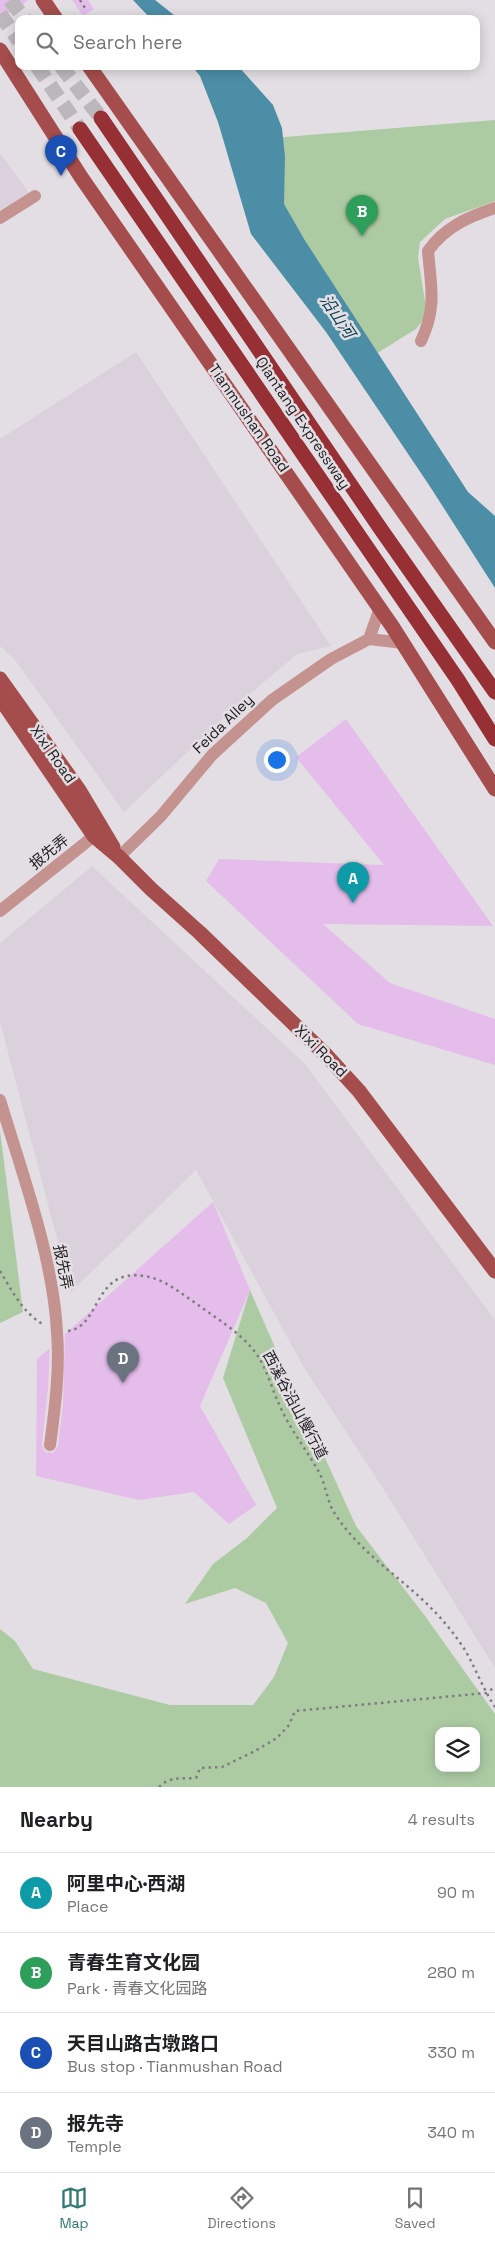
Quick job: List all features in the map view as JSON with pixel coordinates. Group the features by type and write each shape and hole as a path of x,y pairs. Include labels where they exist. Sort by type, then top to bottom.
{"highway":[{"name":"Qiantang Expressway","path":"101,118 380,528 495,692"},
{"name":"Qiantang Expressway","path":"80,129 447,664 495,739"}],"main road":[{"path":"43,0 53,15"},
{"name":"Tianmushan Road","path":"0,50 81,177 380,608 495,789"},
{"path":"92,70 495,642"},
{"name":"Xixi Road","path":"0,679 79,790 119,857"},
{"name":"Xixi Road","path":"0,698 94,836 119,857 327,1056 360,1090 495,1270"}],"street":[{"path":"0,218 35,196"},
{"path":"421,341 430,323 432,305 428,251 439,236 466,218 495,208"},
{"path":"380,608 369,639 403,643"},
{"name":"Feida Alley","path":"119,857 160,816 212,755 272,700 331,659 369,639"},
{"name":"报先弄","path":"0,911 94,836"},
{"name":"报先弄","path":"0,1100 39,1230 54,1305 57,1332 56,1396 50,1445"}],"path":[{"path":"80,0 85,8"},
{"path":"0,1270 16,1298 36,1320 57,1332"},
{"name":"西溪谷沿山慢行道","path":"57,1332 74,1330 84,1321 114,1280 124,1276 144,1276 165,1282 227,1326 255,1352 289,1424 320,1473 334,1513 353,1539 432,1608 450,1629 465,1650 495,1707"},
{"path":"159,1787 164,1782 174,1778 196,1778 200,1768 222,1767 255,1751 283,1732 289,1725 295,1711 486,1693 495,1687"}],"shaded area":[{"path":"0,153 29,193 0,210"},
{"path":"136,352 331,646 297,654 238,704 124,812 15,660 0,646 0,439"},
{"path":"92,866 305,1064 495,1320 495,1668 386,1493 303,1366 196,1170 71,1292 0,1022 0,943"}],"green space":[{"path":"495,120 495,201 445,219 420,242 418,258 426,307 424,319 416,329 371,357 270,189 272,138"},
{"path":"0,1130 23,1312 0,1323"},
{"path":"250,1290 356,1526 425,1616 495,1714 495,1787 0,1787 0,1629 15,1641 33,1669 170,1705 253,1705 274,1677 288,1643 266,1603 235,1588 185,1604 213,1564 247,1538 277,1508 223,1378"}],"water":[{"path":"133,0 155,0 174,15 147,15"},
{"name":"沿山河","path":"195,70 242,70 273,105 282,128 285,157 284,204 304,239 468,492 495,516 495,588 429,485 326,332 251,234 218,122 200,76"}],"building":[{"path":"0,0 29,0 0,19"},
{"path":"72,0 88,0 94,9 82,15"},
{"path":"346,719 493,926 323,924 390,983 495,1019 495,1065 358,1024 206,881 219,859 384,865 296,757"},
{"path":"213,1202 250,1290 200,1406 256,1505 229,1524 194,1492 139,1500 36,1476 37,1359 50,1348 42,1444 45,1452 53,1453 58,1446 63,1403 65,1334"}],"tunnel":[{"path":"10,0 22,15"},
{"path":"0,14 15,35"},
{"path":"40,70 80,129"},
{"path":"64,70 101,118"}],"place":[{"name":"天目山路古墩路口","path":"61,176"},
{"name":"青春生育文化园","path":"362,236"},
{"name":"阿里中心·西湖","path":"353,903"},
{"name":"报先寺","path":"123,1383"}]}
